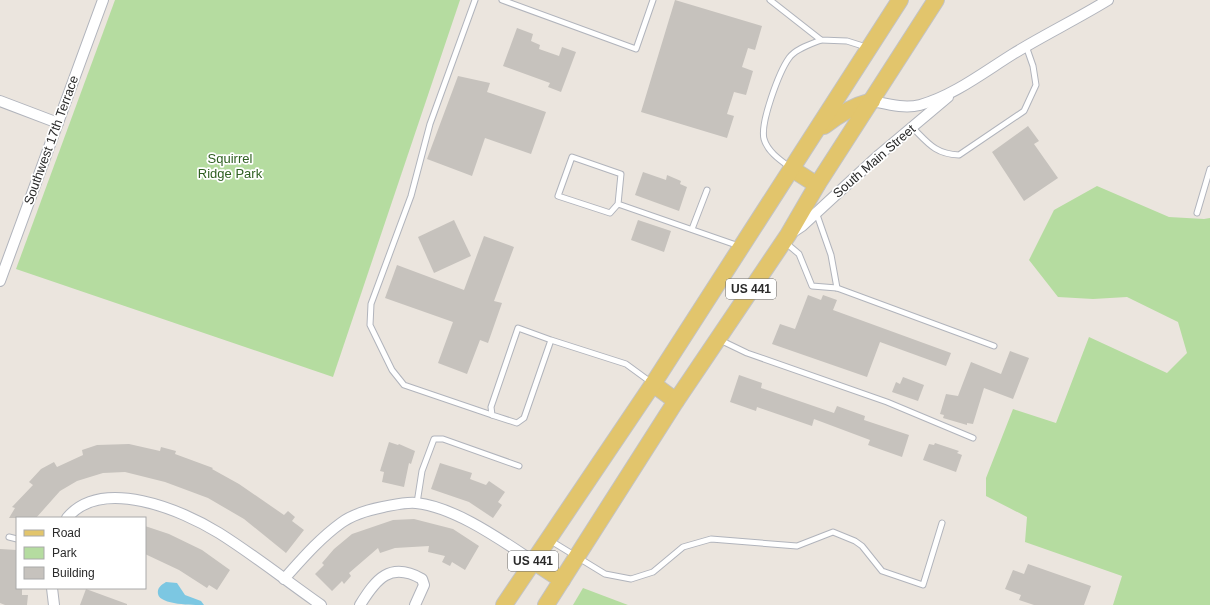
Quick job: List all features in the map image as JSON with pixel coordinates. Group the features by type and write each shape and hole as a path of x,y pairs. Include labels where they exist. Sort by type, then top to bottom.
{"main road":[{"name":"US 441","path":"504,605 653,384 900,0"},
{"name":"US 441","path":"546,605 717,338 785,238 817,185 936,0"},
{"path":"814,135 838,115 854,106 872,101"},
{"path":"792,169 817,185"},
{"path":"653,384 676,401"},
{"path":"533,561 562,580"}],"street":[{"name":"Southwest 17th Terrace","path":"0,281 103,0"},
{"name":"South Main Street","path":"872,101 906,106 919,106 960,87 1026,46 1108,0"},
{"name":"South Main Street","path":"785,238 802,226 912,127 960,87"},
{"path":"0,101 58,123"},
{"path":"69,517 84,505 97,500 125,498 144,502 192,518 224,536 321,605"},
{"path":"284,579 315,544 342,522 370,509 399,504 417,503 438,508 490,533 533,561"},
{"path":"360,605 372,586 380,578 389,573 397,572 405,572 422,579 424,585 423,589 415,605"},
{"path":"52,589 54,605"}],"lane":[{"path":"475,0 430,124 411,196 371,304 370,325 392,370 404,385 517,423 524,418 551,340"},
{"path":"502,0 510,1 636,49 652,0"},
{"path":"770,0 821,40"},
{"path":"792,169 772,154 764,139 763,124 772,96 789,57 800,49 821,40 847,41 869,48"},
{"path":"912,127 932,148 946,154 959,155 1024,111 1036,85 1033,66 1026,46"},
{"path":"572,157 621,174 618,204 610,213 558,196 572,157"},
{"path":"1197,213 1210,169"},
{"path":"692,229 707,190"},
{"path":"618,204 742,247"},
{"path":"816,212 831,255 837,288"},
{"path":"785,238 799,254 812,286 837,288 994,346"},
{"path":"492,415 491,407 518,328 626,364 653,384"},
{"path":"717,338 747,353 887,402 973,438"},
{"path":"417,503 422,471 434,439 442,439 519,466"},
{"path":"548,539 605,574 631,579 653,572 683,547 711,539 797,546 833,532 855,541 862,546 882,571 923,585 942,523"},
{"path":"10,537 16,539"}],"green space":[{"name":"Squirrel Ridge Park","path":"115,0 460,0 333,377 16,269"},
{"path":"1097,186 1169,217 1210,218 1210,605 1113,605 1122,576 1025,542 1027,517 986,496 986,478 1013,409 1056,423 1089,337 1167,373 1187,353 1178,322 1127,297 1093,299 1058,297 1029,260 1054,210"},
{"path":"583,588 628,605 573,605"}],"water":[{"path":"166,582 177,583 185,595 201,601 204,605 178,604 160,598 158,590 162,584"}],"building":[{"path":"675,0 762,26 755,50 748,48 742,67 753,71 746,95 734,92 727,114 734,116 727,138 641,112"},
{"path":"517,28 533,34 531,41 540,45 539,49 559,56 562,47 576,52 561,92 548,87 550,83 503,66"},
{"path":"458,76 490,83 487,92 546,112 531,154 485,138 472,176 427,159"},
{"path":"1028,126 1039,141 1034,144 1058,178 1024,201 992,152"},
{"path":"643,172 666,180 667,175 681,181 680,184 687,187 679,211 635,195"},
{"path":"454,220 471,256 434,273 418,237"},
{"path":"638,220 671,231 664,252 631,240"},
{"path":"484,236 514,247 494,301 502,303 488,343 480,340 467,374 438,363 453,322 385,298 397,265 464,290"},
{"path":"808,295 821,300 823,295 837,300 833,310 951,353 946,366 880,342 867,377 772,344 780,324 795,329"},
{"path":"1010,351 1029,358 1013,399 984,388 973,424 967,423 967,425 943,418 944,415 940,414 946,394 958,396 971,362 1001,374"},
{"path":"739,375 762,383 761,388 834,413 837,406 865,416 864,420 909,435 902,457 868,445 870,440 814,419 812,426 757,407 756,411 730,402"},
{"path":"903,377 924,385 918,401 892,392 896,382 900,384"},
{"path":"389,442 399,444 415,451 411,464 409,463 404,487 382,482 384,472 380,471"},
{"path":"935,443 959,451 957,453 962,455 956,472 923,460 929,444 934,445"},
{"path":"129,444 160,451 161,447 176,451 175,454 213,468 212,469 239,484 284,515 288,511 295,517 292,521 304,530 286,553 244,519 208,498 165,482 125,472 103,473 77,481 60,491 37,517 9,518 15,508 12,507 33,485 29,482 41,469 54,462 57,467 83,455 82,450 97,445"},
{"path":"440,463 472,473 470,479 486,485 489,481 505,492 498,502 502,505 493,518 469,502 431,489"},
{"path":"414,519 453,529 479,546 465,570 452,562 450,566 442,562 445,556 428,552 429,546 395,548 380,553 378,548 349,573 351,576 344,584 342,581 332,591 315,574 324,565 322,563 334,549 352,534 393,520"},
{"path":"146,526 169,534 202,550 230,570 217,590 209,585 207,588 179,570 146,554"},
{"path":"0,549 16,550 16,589 22,589 22,595 28,595 27,605 5,605 0,603"},
{"path":"1028,564 1091,586 1084,605 1034,605 1019,600 1021,595 1005,589 1013,570 1024,574"},
{"path":"86,589 127,604 127,605 80,605"}]}
